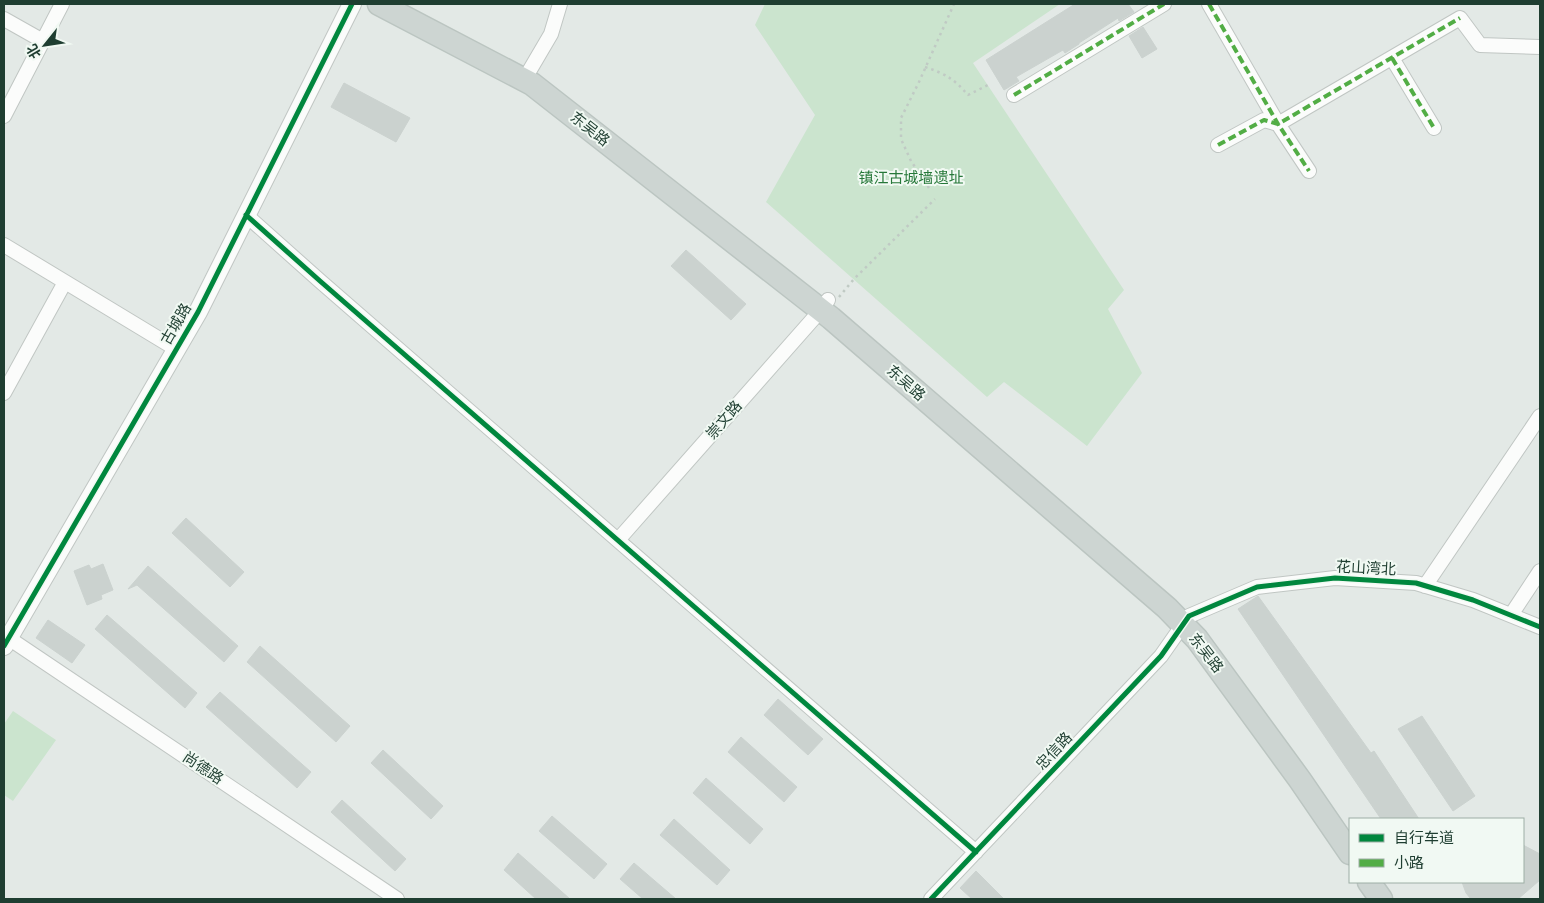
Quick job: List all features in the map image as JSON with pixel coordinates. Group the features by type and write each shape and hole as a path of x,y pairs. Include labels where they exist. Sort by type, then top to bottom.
{"main road":[{"name":"东吴路","path":"379,4 526,75 538,75 828,304 1174,600 1197,639 1300,780 1349,852"},
{"name":"东吴路","path":"402,4 526,75"},
{"name":"东吴路","path":"1186,620 1205,632 1309,773 1349,833"},
{"path":"1371,883 1381,899"},
{"path":"1383,883 1394,899"}],"street":[{"path":"4,116 62,4"},
{"name":"古城路","path":"5,640 198,312 352,4"},
{"path":"526,75 550,34 560,4"},
{"path":"1014,95 1164,4"},
{"path":"1209,4 1278,124 1309,171"},
{"path":"1218,145 1264,120 1278,124 1460,18 1480,45 1540,47"},
{"path":"4,19 43,41"},
{"path":"1392,58 1434,128"},
{"path":"246,215 976,852"},
{"path":"4,245 176,350"},
{"path":"4,393 66,282"},
{"name":"崇文路","path":"618,540 828,304"},
{"path":"1425,586 1540,416"},
{"path":"1511,615 1540,571"},
{"name":"花山湾北","path":"1186,620 1257,587 1335,578 1416,583 1472,600 1540,627"},
{"name":"忠信路","path":"931,899 1161,656 1186,620"},
{"name":"尚德路","path":"5,640 397,899"}],"path":[{"path":"929,188 911,161 901,139 901,118 954,4"},
{"path":"925,67 944,73 956,81 968,95 988,85"},
{"path":"828,304 935,199"}],"green space":[{"name":"镇江古城墙遗址","path":"765,4 1060,4 973,63 1124,290 1108,309 1142,373 1087,446 1004,382 987,397 766,202 815,115 755,25"},
{"path":"13,711 56,740 13,801 4,795 4,724"}],"building":[{"path":"1075,4 1128,4 1134,12 1119,21 1118,18 1065,53 1063,50 1016,77 1019,81 1004,90 986,60"},
{"path":"1143,27 1157,49 1142,58 1129,36"},
{"path":"344,83 410,118 396,142 331,107"},
{"path":"686,250 746,304 731,320 671,266"},
{"path":"186,518 244,572 230,587 172,533"},
{"path":"103,564 113,590 101,595 102,599 87,605 74,571 89,565 91,569"},
{"path":"148,566 238,646 224,662 137,585 128,589"},
{"path":"1258,596 1371,753 1374,751 1418,818 1380,818 1238,609"},
{"path":"107,615 197,693 185,708 95,629"},
{"path":"48,620 85,645 72,663 36,638"},
{"path":"260,646 350,726 336,742 247,662"},
{"path":"220,692 311,772 297,788 206,707"},
{"path":"778,699 823,739 808,755 764,715"},
{"path":"1422,716 1475,796 1453,811 1398,729"},
{"path":"741,737 797,787 784,802 728,752"},
{"path":"383,750 443,806 431,819 371,763"},
{"path":"706,778 763,829 750,844 693,793"},
{"path":"342,800 406,859 395,871 331,812"},
{"path":"552,816 607,864 594,879 539,831"},
{"path":"674,819 730,870 717,885 660,835"},
{"path":"1524,846 1540,854 1540,880 1518,899 1471,899 1466,893 1462,883 1524,883"},
{"path":"518,853 570,899 536,899 504,870"},
{"path":"634,863 676,899 643,899 620,879"},
{"path":"976,871 1004,899 972,899 960,888"}],"marked path":[{"path":"1014,95 1164,4"},
{"path":"1209,4 1278,124 1309,171"},
{"path":"1218,145 1264,120 1278,124 1460,18"},
{"path":"1392,58 1434,128"}],"cycle path":[{"path":"4,646 198,312 352,4"},
{"path":"246,215 976,852"},
{"path":"931,899 1161,656 1189,616 1257,587 1335,578 1416,583 1473,600 1540,627"}]}
